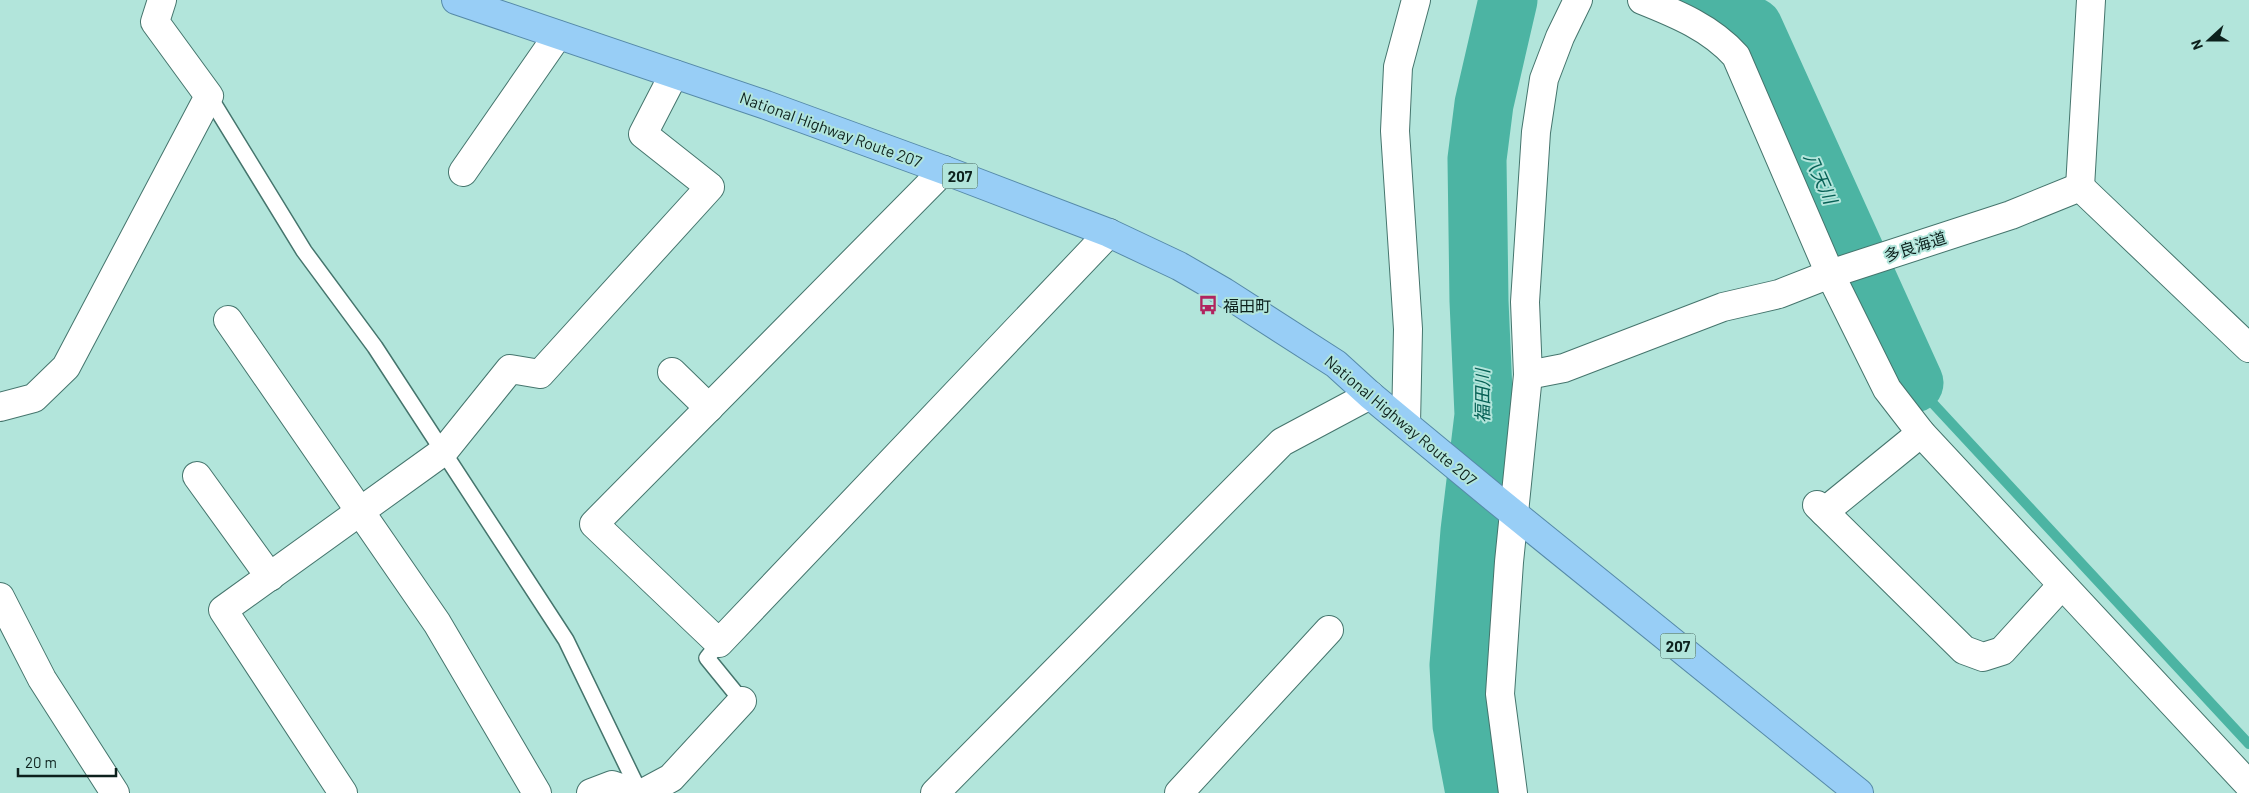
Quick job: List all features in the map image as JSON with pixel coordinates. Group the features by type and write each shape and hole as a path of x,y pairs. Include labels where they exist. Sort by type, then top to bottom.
{"highway":[{"name":"National Highway Route 207","path":"456,0 674,74 944,170 1109,233 1179,266 1224,292 1336,364 1370,395 1859,793"}],"street":[{"path":"0,407 34,398 66,366 209,96 155,22 162,0"},
{"path":"1414,430 1395,130 1398,67 1416,0"},
{"path":"1516,791 1500,694 1506,506 1528,375 1525,302 1536,132 1544,79 1560,37 1578,0"},
{"path":"1642,0 1679,15 1722,40 1736,56 1830,274 1887,389 1921,433 2249,785"},
{"path":"2091,0 2080,187 2249,348"},
{"path":"463,172 558,35"},
{"path":"344,793 223,610 444,451 510,369 540,374 710,187 643,134 674,74"},
{"path":"944,170 594,524 719,642 1109,233"},
{"name":"多良海道","path":"1528,375 1564,368 1723,307 1779,294 1830,274 2011,215 2080,187"},
{"path":"228,320 437,623 537,793"},
{"path":"672,372 709,408"},
{"path":"934,793 1282,442 1370,395"},
{"path":"1921,433 1820,508 1964,650 1983,657 2002,651 2062,585"},
{"path":"197,476 270,576"},
{"path":"0,598 42,680 115,793"},
{"path":"1179,793 1329,630"},
{"path":"642,793 671,778 742,701"},
{"path":"591,793 612,785 636,793"},
{"path":"2243,793 2249,790"}],"lane":[{"path":"209,96 304,251 374,347 444,451 566,640 642,793"},
{"path":"719,642 707,658 742,701"}],"waterway":[{"name":"福田川","path":"1475,793 1462,725 1459,665 1470,531 1484,415 1479,301 1477,159 1484,104 1508,0"},
{"name":"八天川","path":"1700,0 1753,27 1914,383"},
{"path":"1914,383 2249,744"}],"place":[{"name":"福田町","path":"1208,305"}]}
